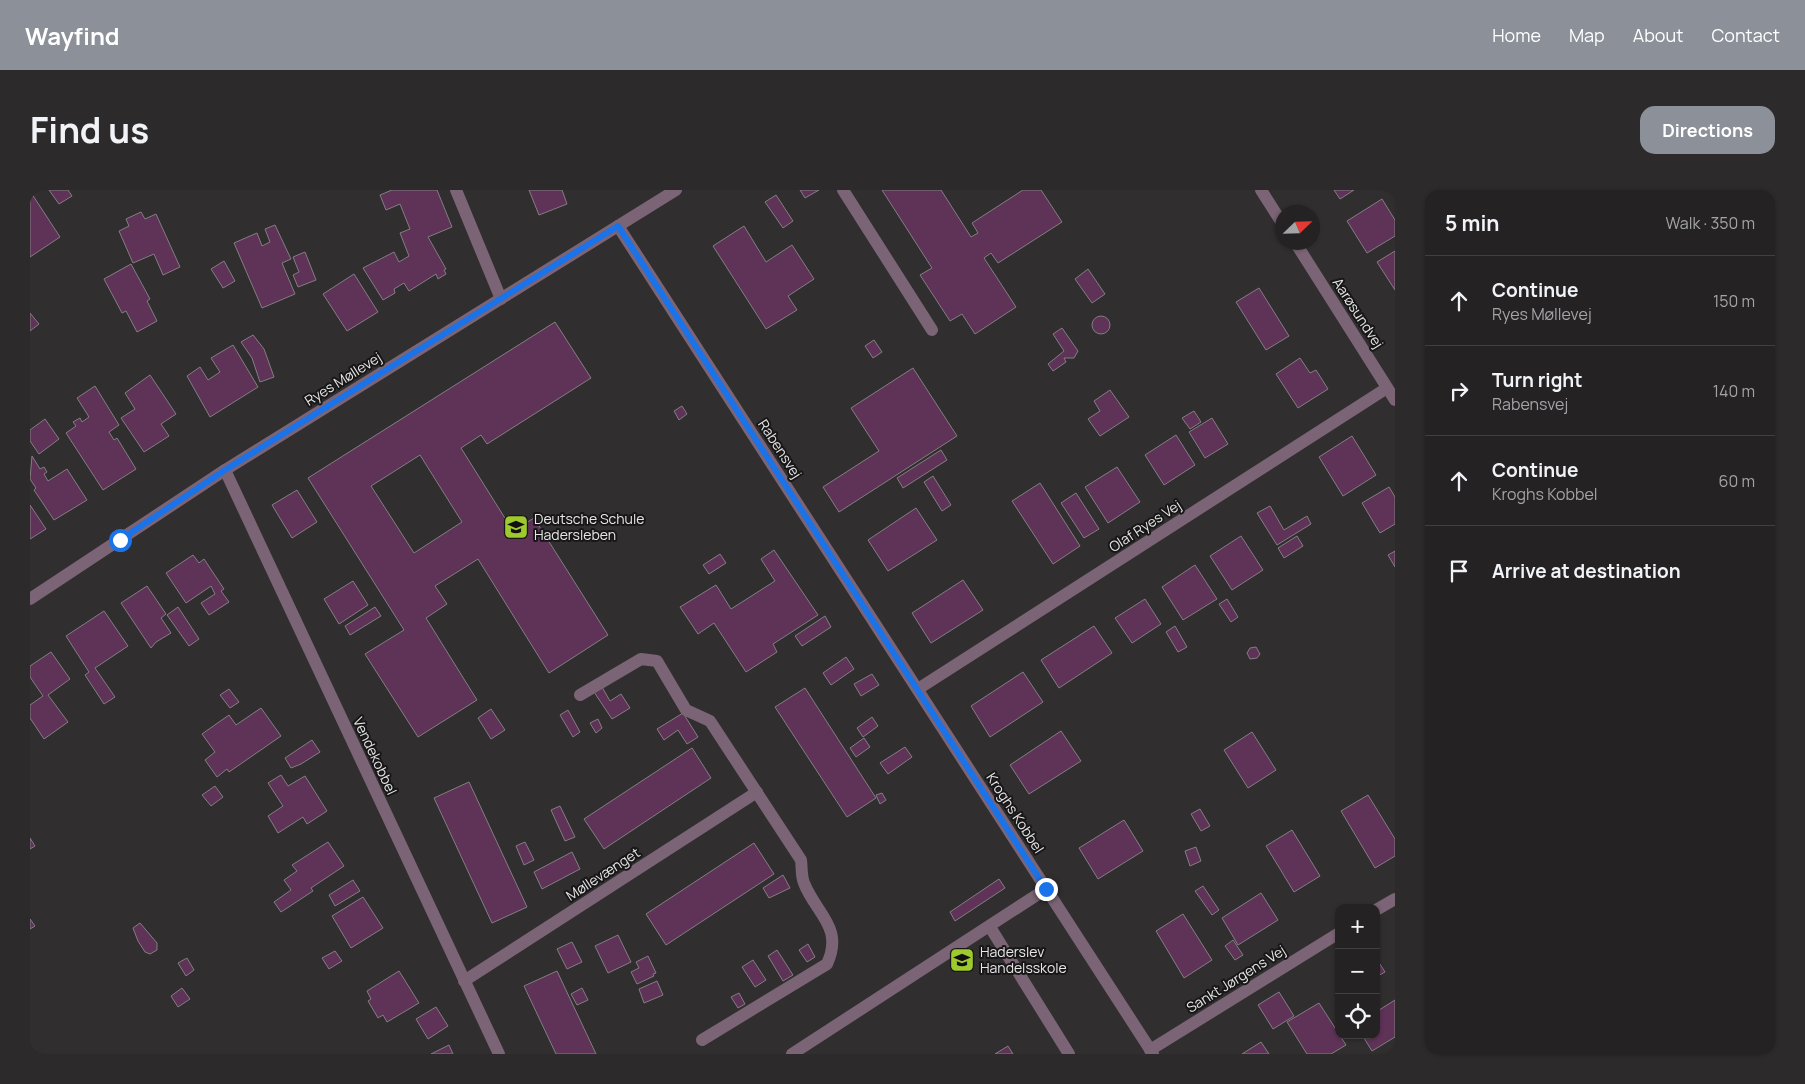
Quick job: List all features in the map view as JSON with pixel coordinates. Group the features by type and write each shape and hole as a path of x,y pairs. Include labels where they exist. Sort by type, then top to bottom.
{"street":[{"path":"456,190 501,299"},
{"name":"Ryes Møllevej","path":"30,599 225,470 676,190"},
{"path":"843,190 932,330"},
{"path":"1261,190 1275,212"},
{"name":"Rabensvej","path":"618,226 918,688"},
{"name":"Aarøsundvej","path":"1300,250 1395,400"},
{"name":"Olaf Ryes Vej","path":"918,688 1388,388"},
{"name":"Vendekobbel","path":"225,470 499,1054"},
{"path":"580,695 641,659 657,661 686,710 710,721 801,860 803,882 833,934 833,952 828,964 702,1040"},
{"name":"Kroghs Kobbel","path":"918,688 1152,1052"},
{"name":"Møllevænget","path":"464,981 757,792"},
{"path":"792,1054 1046,889"},
{"path":"1380,908 1395,899"},
{"path":"990,927 1069,1054"},
{"name":"Sankt Jørgens Vej","path":"1152,1052 1335,937"}],"building":[{"path":"49,190 68,190 72,196 59,204"},
{"path":"392,190 437,190 452,227 428,237 446,269 444,270 446,274 438,279 436,274 409,291 404,283 394,289 395,293 383,300 363,268 394,252 399,262 409,256 400,233 410,229 400,204 386,210 380,195"},
{"path":"529,190 562,190 567,204 539,215"},
{"path":"800,190 819,190 805,198"},
{"path":"882,190 941,190 971,237 978,233 972,223 1023,190 1041,190 1062,222 998,263 991,253 984,258 1016,307 975,334 962,314 950,321 920,275 932,268"},
{"path":"1334,190 1354,190 1340,199"},
{"path":"30,191 60,237 30,257"},
{"path":"776,195 793,221 783,228 765,202"},
{"path":"1382,199 1395,220 1395,236 1367,253 1347,221"},
{"path":"141,212 145,219 156,214 180,267 163,275 154,254 133,263 119,231 129,226 126,219"},
{"path":"275,225 291,259 282,263 295,294 262,308 234,243 257,233 262,246 270,242 265,229"},
{"path":"744,226 766,262 792,245 814,279 788,296 797,310 766,329 713,246"},
{"path":"1395,251 1395,290 1377,262"},
{"path":"305,252 316,280 298,287 293,275 299,272 293,257"},
{"path":"224,261 235,281 223,288 211,269"},
{"path":"131,264 150,299 147,301 157,321 137,332 126,311 122,313 104,279"},
{"path":"1088,269 1105,294 1092,303 1075,279"},
{"path":"354,274 378,312 347,331 323,294"},
{"path":"1259,288 1289,336 1266,350 1236,302"},
{"path":"30,313 39,324 30,331"},
{"path":"1097,316 1105,316 1110,321 1108,332 1097,334 1092,329 1092,321"},
{"path":"555,322 591,378 487,444 481,435 461,448 513,531 534,518 608,635 549,673 478,559 435,586 447,604 426,618 477,700 418,737 365,654 404,630 308,478","holes":["420,455 462,522 414,553 371,486"]},
{"path":"1062,328 1078,351 1074,358 1064,358 1066,362 1053,371 1048,364 1064,351 1053,334"},
{"path":"253,335 264,349 274,377 260,382 252,358 241,342"},
{"path":"874,340 882,352 873,358 865,346"},
{"path":"233,345 258,387 210,417 187,376 200,367 208,380 220,372 211,358"},
{"path":"1300,358 1310,373 1316,370 1328,389 1298,408 1276,374"},
{"path":"913,368 957,436 839,512 823,487 879,451 851,408"},
{"path":"150,375 176,414 161,424 169,436 144,452 121,418 135,409 125,393"},
{"path":"95,386 119,425 109,432 114,440 117,438 136,469 103,490 66,433 76,426 73,422 80,418 82,422 89,417 77,398"},
{"path":"1110,390 1129,417 1100,436 1088,419 1100,411 1094,401"},
{"path":"682,406 687,414 679,420 674,411"},
{"path":"1194,411 1201,422 1190,429 1182,418"},
{"path":"1212,418 1228,444 1205,458 1189,432"},
{"path":"45,419 59,439 39,454 30,441 30,430"},
{"path":"1176,435 1195,465 1164,485 1145,455"},
{"path":"1352,436 1376,475 1343,496 1319,457"},
{"path":"941,450 947,460 903,488 897,478"},
{"path":"32,456 40,469 44,467 47,472 44,474 48,481 67,469 87,500 54,520 34,490 36,488 30,479"},
{"path":"1117,467 1140,502 1108,523 1085,487"},
{"path":"933,476 951,505 942,511 924,482"},
{"path":"1040,483 1080,546 1053,564 1012,501"},
{"path":"1389,487 1395,497 1395,524 1380,533 1362,503"},
{"path":"297,490 317,522 292,538 272,505"},
{"path":"1076,493 1099,529 1084,538 1061,503"},
{"path":"30,505 46,529 30,539"},
{"path":"1270,506 1284,530 1307,516 1311,524 1277,545 1257,513"},
{"path":"916,508 937,540 888,571 868,540"},
{"path":"1241,536 1263,570 1232,590 1210,556"},
{"path":"1297,536 1303,546 1284,558 1278,548"},
{"path":"774,550 818,615 773,644 777,652 746,672 714,623 698,634 680,607 716,585 731,609 775,581 761,559"},
{"path":"1395,551 1395,567 1388,555"},
{"path":"720,554 726,563 709,574 703,565"},
{"path":"193,555 199,563 204,559 224,589 221,591 229,602 209,615 201,603 215,594 211,586 186,603 166,573"},
{"path":"1195,565 1217,599 1183,620 1162,587"},
{"path":"963,580 983,610 931,643 912,613"},
{"path":"353,581 368,605 339,624 324,599"},
{"path":"147,586 166,614 161,618 171,633 156,642 151,648 121,603"},
{"path":"1145,599 1161,624 1132,643 1115,618"},
{"path":"1227,599 1238,617 1231,622 1219,604"},
{"path":"178,607 199,639 189,646 167,615"},
{"path":"375,607 381,616 350,635 345,626"},
{"path":"104,611 128,646 95,668 115,697 104,704 85,675 89,672 66,636"},
{"path":"825,616 831,627 802,646 795,636"},
{"path":"1094,626 1112,653 1059,688 1041,660"},
{"path":"1175,626 1187,647 1178,652 1166,632"},
{"path":"1256,647 1260,654 1257,658 1250,659 1247,653 1250,648"},
{"path":"51,652 70,679 48,695 68,722 44,739 30,718 30,705 43,696 30,677 30,666"},
{"path":"846,657 854,669 831,685 823,673"},
{"path":"1023,672 1043,702 990,737 971,706"},
{"path":"872,674 879,685 861,696 854,684"},
{"path":"602,687 610,701 621,694 630,708 612,719 594,692"},
{"path":"805,688 876,798 847,817 775,707"},
{"path":"229,689 239,702 230,708 220,695"},
{"path":"261,708 281,736 229,772 227,769 217,777 205,760 215,752 202,734 229,715 236,725"},
{"path":"491,709 505,730 491,739 478,718"},
{"path":"568,710 580,732 573,737 560,715"},
{"path":"683,713 698,737 687,744 678,730 664,740 657,729"},
{"path":"872,717 878,726 863,737 857,728"},
{"path":"598,719 602,728 596,733 590,723"},
{"path":"1061,731 1081,761 1029,794 1010,765"},
{"path":"1252,732 1276,770 1248,788 1224,750"},
{"path":"864,738 870,747 856,757 850,748"},
{"path":"312,740 320,752 291,768 285,758"},
{"path":"905,747 912,757 888,774 880,763"},
{"path":"692,748 711,778 604,849 584,819"},
{"path":"281,775 288,786 305,776 327,811 307,824 303,817 278,833 268,816 283,806 268,783"},
{"path":"469,782 527,907 492,923 434,798"},
{"path":"215,786 223,797 211,806 202,795"},
{"path":"882,793 886,800 880,804 876,795"},
{"path":"1368,795 1395,839 1395,856 1375,868 1341,811"},
{"path":"560,806 575,837 565,841 551,810"},
{"path":"1200,809 1210,826 1201,831 1191,814"},
{"path":"1124,820 1143,851 1098,879 1079,848"},
{"path":"1292,830 1320,876 1294,892 1266,846"},
{"path":"30,838 35,846 30,849"},
{"path":"328,842 344,866 311,888 313,891 281,912 274,902 291,890 284,880 297,871 292,865"},
{"path":"525,842 534,860 524,865 516,846"},
{"path":"754,843 774,874 666,945 646,914"},
{"path":"1196,847 1201,861 1190,866 1185,851"},
{"path":"572,852 580,869 542,889 534,872"},
{"path":"783,875 790,888 769,898 763,888"},
{"path":"999,879 1005,888 955,921 950,912"},
{"path":"353,880 360,891 335,906 329,895"},
{"path":"1203,886 1219,910 1212,915 1195,891"},
{"path":"1261,893 1278,920 1238,945 1222,918"},
{"path":"363,897 383,928 351,948 332,916"},
{"path":"1183,914 1212,960 1184,978 1156,931"},
{"path":"30,919 35,926 30,929"},
{"path":"140,923 157,943 157,950 150,954 145,952 133,928"},
{"path":"618,935 631,962 608,973 595,946"},
{"path":"1233,940 1243,955 1235,960 1225,946"},
{"path":"572,942 582,962 567,969 557,949"},
{"path":"808,944 815,957 807,962 799,950"},
{"path":"777,950 793,975 783,981 768,956"},
{"path":"335,951 342,961 329,969 322,958"},
{"path":"648,956 656,973 653,974 654,976 637,984 631,972 639,968 636,962"},
{"path":"187,958 194,970 186,976 178,963"},
{"path":"753,960 766,980 755,987 742,967"},
{"path":"1380,964 1385,972 1380,975"},
{"path":"399,971 419,1003 387,1022 383,1015 378,1018 368,1001 371,999 367,991"},
{"path":"557,971 596,1054 556,1054 524,986"},
{"path":"657,981 663,995 644,1003 639,989"},
{"path":"182,988 190,999 178,1007 171,996"},
{"path":"582,988 588,1000 577,1005 571,994"},
{"path":"1279,992 1294,1016 1273,1029 1258,1005"},
{"path":"739,993 745,1004 738,1008 731,997"},
{"path":"1395,1000 1395,1037 1372,1051 1364,1039 1380,1039 1380,1009"},
{"path":"1319,1003 1335,1028 1335,1039 1342,1039 1346,1045 1331,1054 1307,1054 1287,1022"},
{"path":"436,1007 448,1026 428,1039 416,1019"},
{"path":"1261,1042 1269,1054 1242,1054"},
{"path":"449,1045 453,1054 431,1054"},
{"path":"1008,1046 1013,1054 995,1054"}],"place":[{"name":"Deutsche Schule Hadersleben","path":"516,527"},
{"name":"Haderslev Handelsskole","path":"962,960"}],"route":[{"path":"120,540 225,470 618,226 1046,889"}]}
